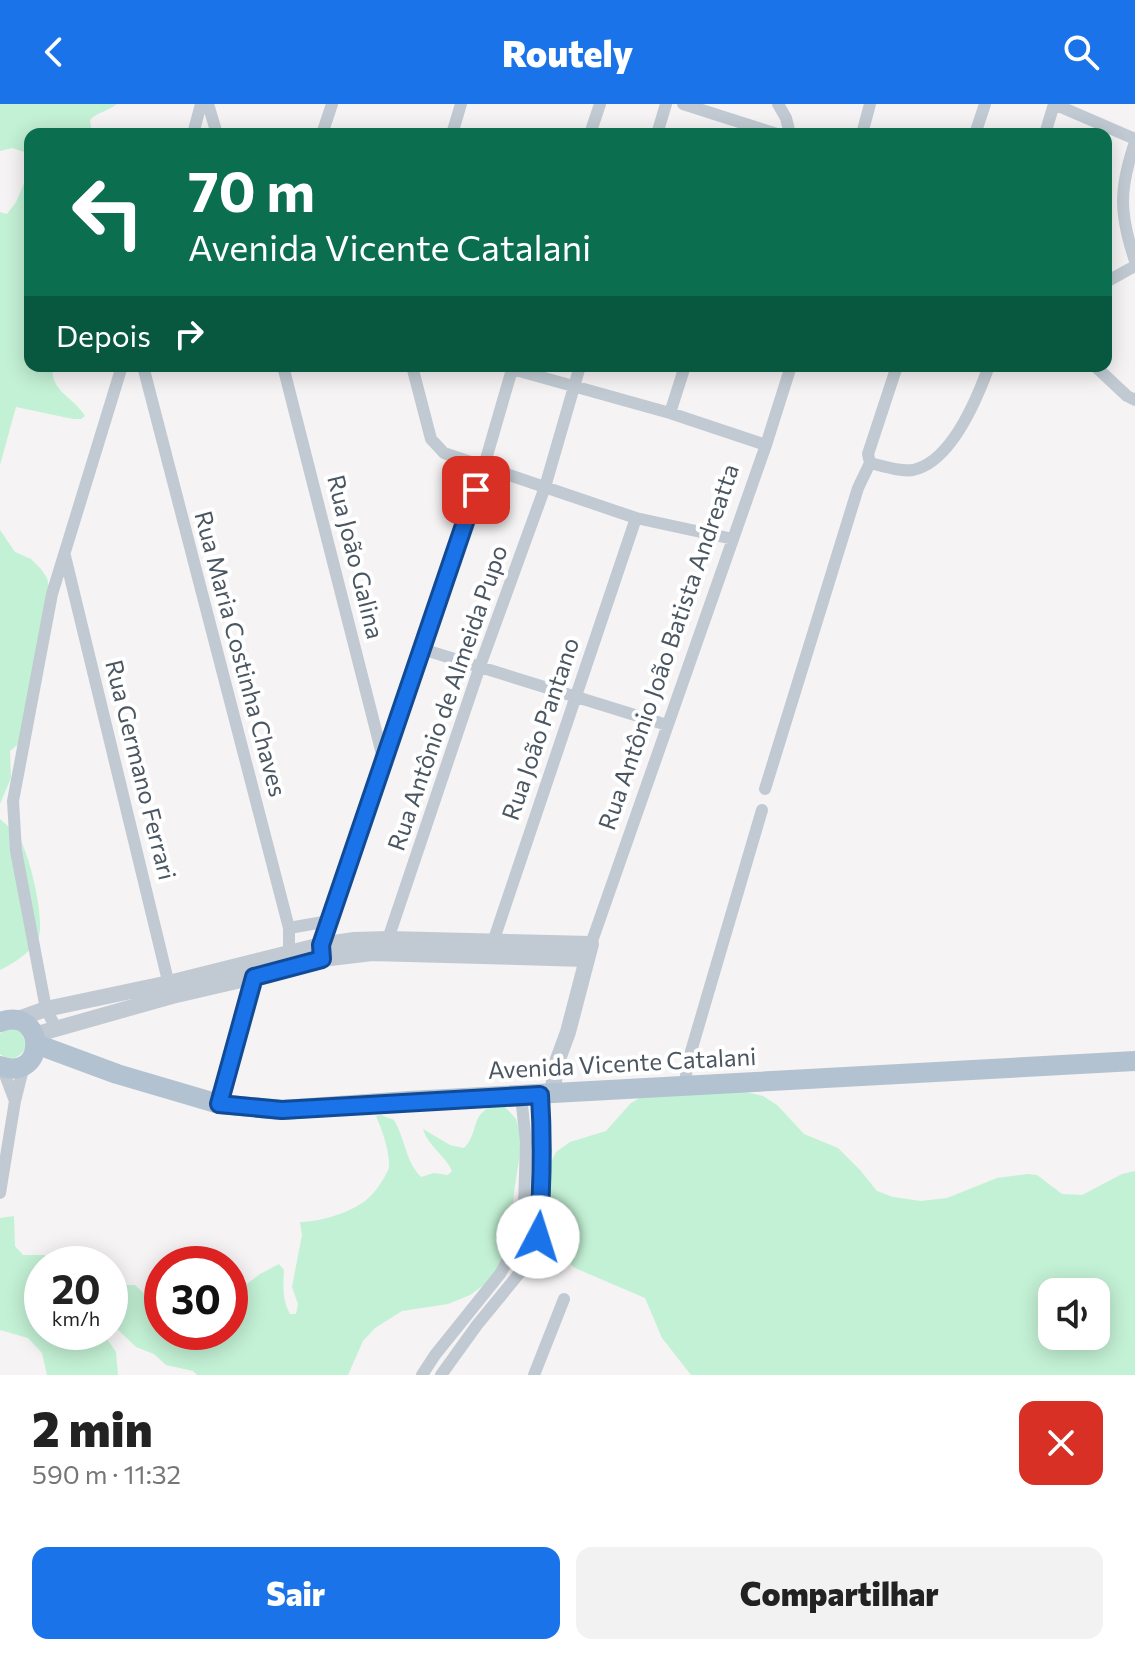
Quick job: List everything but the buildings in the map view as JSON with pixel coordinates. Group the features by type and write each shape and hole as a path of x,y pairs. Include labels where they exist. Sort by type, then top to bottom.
{"main road":[{"path":"1,1067 17,1068 31,1051 30,1028 5,1020"},
{"name":"Avenida Vicente Catalani","path":"31,1051 219,1104 282,1110 1135,1061"}],"street":[{"path":"195,128 201,104"},
{"path":"208,104 215,128"},
{"path":"324,128 332,104"},
{"path":"456,128 461,104"},
{"path":"592,128 600,104"},
{"path":"659,128 666,104"},
{"path":"683,104 758,128"},
{"path":"778,104 788,128"},
{"path":"864,128 870,104"},
{"path":"977,128 985,104"},
{"path":"1047,128 1054,104 1108,128"},
{"path":"1112,130 1135,140 1122,193 1125,231 1135,264 1112,278"},
{"path":"57,1030 46,1009 16,851 13,801 52,594 120,372"},
{"name":"Rua Maria Costinha Chaves","path":"145,372 289,928 289,954"},
{"name":"Rua João Galina","path":"285,372 383,758"},
{"path":"414,372 431,439 444,453 636,518 733,539"},
{"path":"321,952 383,758 484,466 511,372"},
{"path":"528,372 670,413 766,445"},
{"name":"Rua Antônio de Almeida Pupo","path":"389,946 480,666 545,487 578,372"},
{"path":"670,413 683,372"},
{"name":"Rua Antônio João Batista Andreatta","path":"538,1095 557,1062 568,1032 589,952 789,372"},
{"path":"765,789 895,372"},
{"path":"869,459 909,471 941,455 952,442 974,402 986,372"},
{"path":"1101,372 1135,400"},
{"name":"Rua João Pantano","path":"491,949 636,518"},
{"name":"Rua Germano Ferrari","path":"64,554 170,990"},
{"path":"422,649 667,725"},
{"path":"685,1087 687,1065 762,810"},
{"path":"289,928 329,921"},
{"path":"5,1020 46,1009 254,977 354,940 389,946 589,952"},
{"path":"0,1193 15,1101 31,1051 57,1030 170,990 289,954 321,952"},
{"path":"219,1104 254,977"},
{"path":"1,1067 15,1101"},
{"path":"422,1375 500,1274 517,1244 524,1206 526,1142 538,1095"},
{"path":"441,1375 522,1270 538,1237 543,1140 538,1095"},
{"path":"534,1375 564,1299"}],"green space":[{"path":"0,104 117,104 90,120 91,128 24,128 24,152 12,148 0,151"},
{"path":"24,183 24,372 53,372 58,388 85,416 73,419 16,407 0,465 0,212 7,214"},
{"path":"0,530 15,552 31,559 41,569 50,592 22,741 10,751 11,778 0,804"},
{"path":"0,819 18,836 27,856 38,903 40,930 32,948 0,970"},
{"path":"5,1029 15,1029 23,1034 26,1048 14,1058 0,1054 0,1033"},
{"path":"742,1091 763,1096 777,1105 804,1134 838,1148 877,1191 921,1201 947,1198 997,1178 1028,1174 1037,1175 1062,1194 1082,1195 1122,1174 1135,1171 1135,1375 691,1375 662,1338 645,1298 575,1268 562,1257 548,1213 546,1192 550,1164 556,1152 570,1142 606,1131 631,1103 648,1093"},
{"path":"495,1105 505,1107 516,1119 522,1140 514,1192 513,1227 505,1244 504,1265 470,1295 448,1304 402,1311 375,1328 363,1341 348,1375 197,1375 193,1371 166,1365 128,1339 128,1285 135,1285 144,1294 144,1350 248,1350 248,1283 279,1264 284,1270 286,1303 290,1314 296,1314 298,1304 292,1287 302,1235 300,1222 334,1216 351,1209 368,1199 381,1183 388,1170 389,1159 376,1116 394,1120 412,1164 421,1177 434,1173 448,1175 452,1171 423,1129 450,1145 464,1148 478,1118"},
{"path":"14,1216 15,1246 24,1255 24,1337 0,1330 0,1218"},
{"path":"39,1350 115,1350 118,1375 47,1375"}],"route":[{"path":"476,490 321,945 322,959 254,977 219,1104 282,1110 540,1095 543,1140 538,1237"}]}
